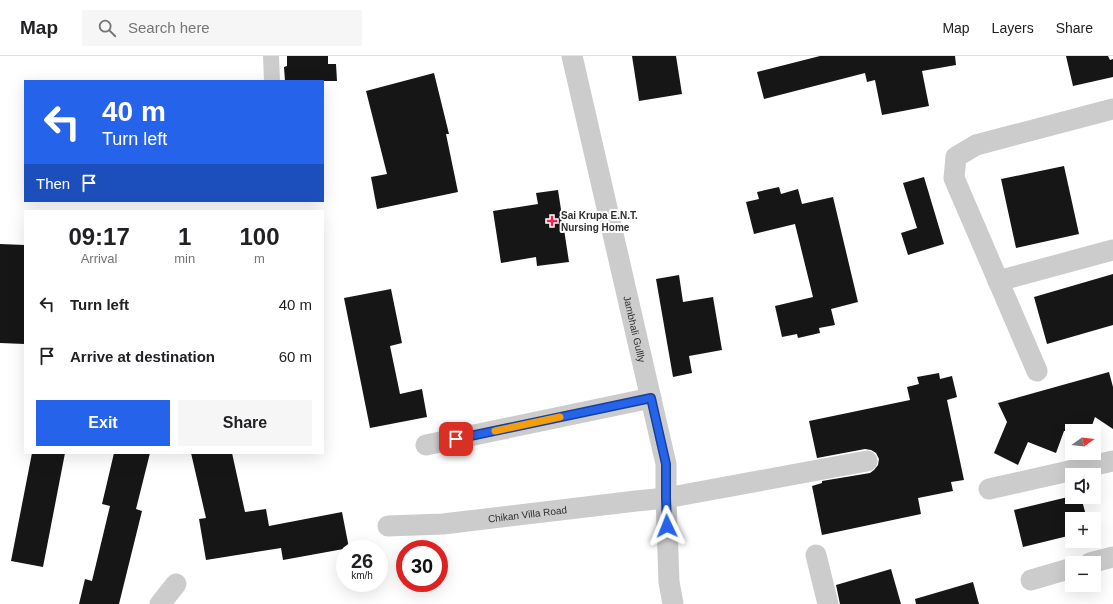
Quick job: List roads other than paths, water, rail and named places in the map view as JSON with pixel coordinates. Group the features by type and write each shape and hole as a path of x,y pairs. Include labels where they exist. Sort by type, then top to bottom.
{"street":[{"path":"271,56 272,80"},
{"name":"Jambhali Gullly","path":"572,56 666,464 669,582 673,604"},
{"path":"1037,371 954,178 956,157 976,145 1113,109"},
{"path":"998,281 1113,250"},
{"path":"426,445 651,398"},
{"name":"Chikan Villa Road","path":"388,526 443,524 666,498 867,461"},
{"path":"989,489 1113,461"},
{"path":"816,555 828,604"},
{"path":"1101,560 1113,557"},
{"path":"1031,580 1065,570"},
{"path":"160,604 176,584"}],"place":[{"name":"Sai Krupa E.N.T. Nursing Home","path":"552,221"}]}
